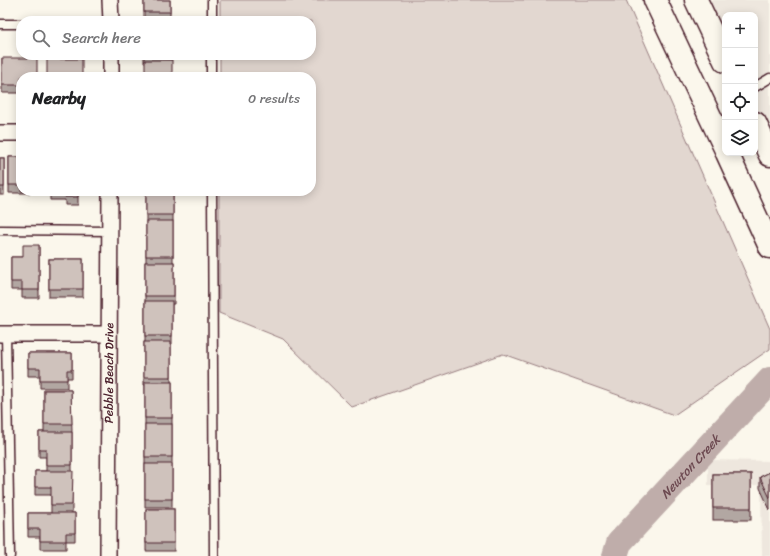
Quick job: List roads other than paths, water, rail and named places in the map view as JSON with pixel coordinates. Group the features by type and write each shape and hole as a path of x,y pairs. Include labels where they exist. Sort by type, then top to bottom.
{"main road":[{"path":"655,0 716,106 722,134"},
{"path":"696,0 722,55"},
{"path":"728,156 770,247"}],"street":[{"path":"110,0 111,16"},
{"path":"111,60 111,72"},
{"path":"0,133 16,133"},
{"name":"Pebble Beach Drive","path":"108,556 110,196"},
{"path":"3,334 109,334"}],"lane":[{"path":"212,0 212,16"},
{"path":"0,24 16,24"},
{"path":"211,60 211,72"},
{"path":"758,85 770,78"},
{"path":"212,196 214,556"},
{"path":"0,230 110,231"},
{"path":"3,334 10,556"}],"waterway":[{"name":"Newton Creek","path":"615,556 619,543 770,380"}]}
